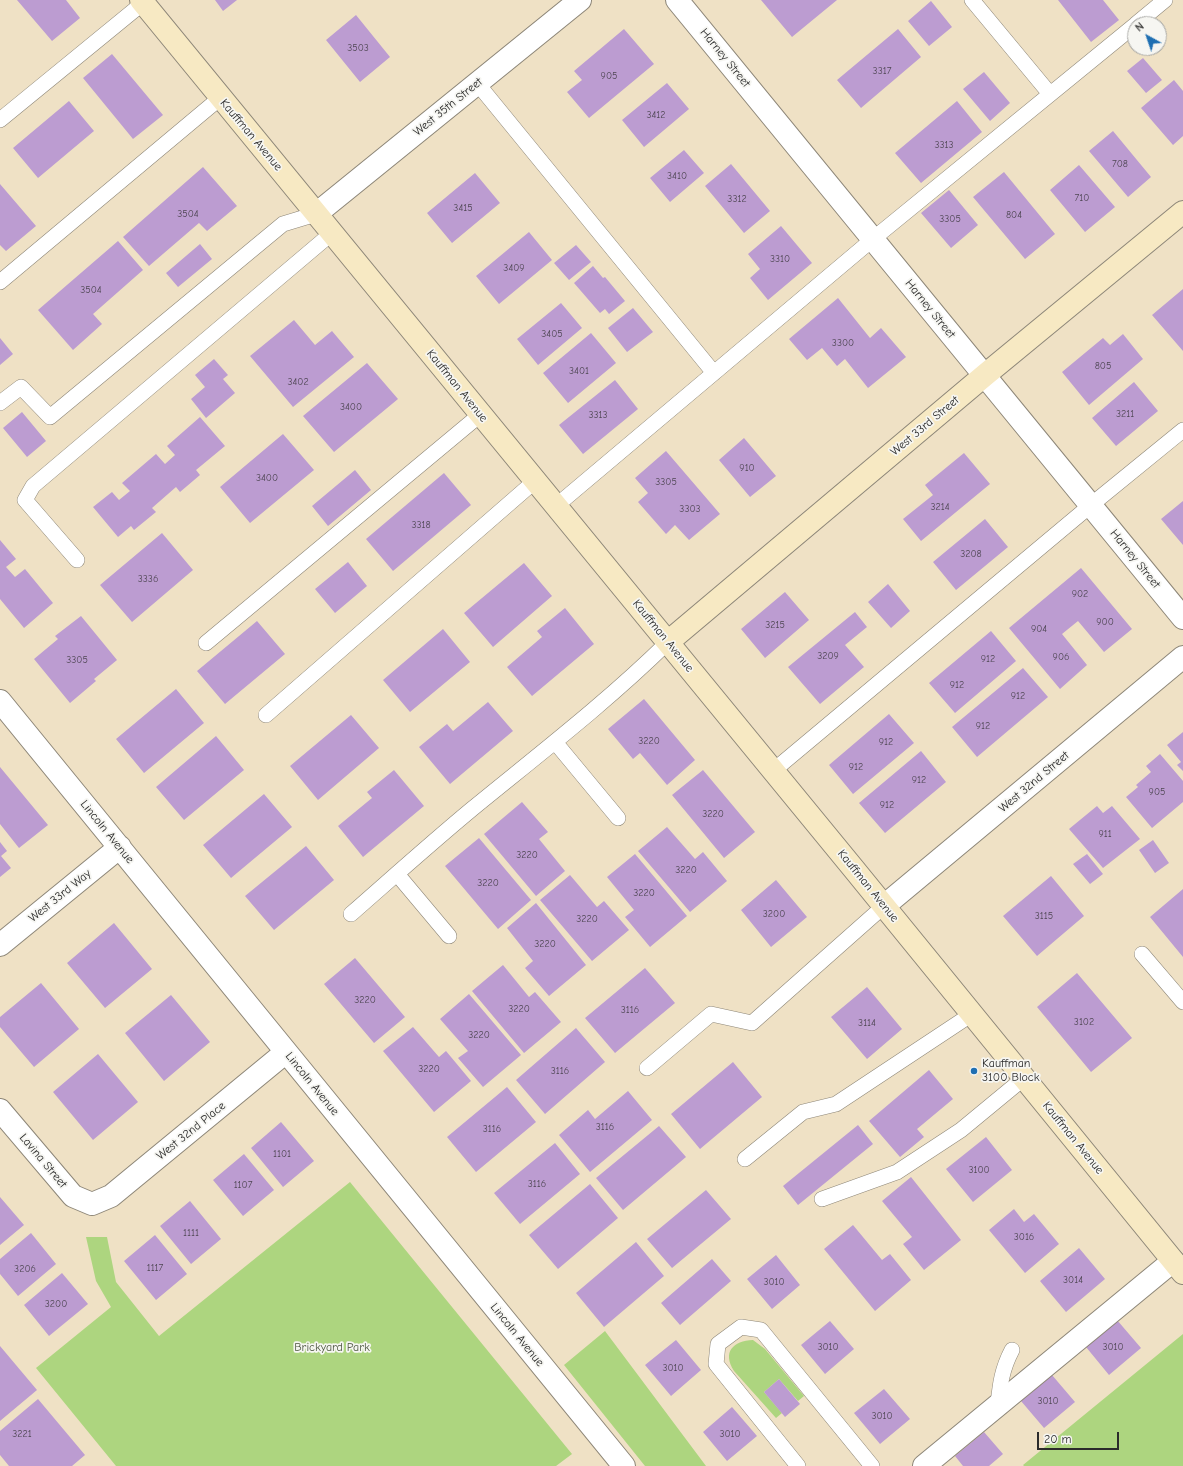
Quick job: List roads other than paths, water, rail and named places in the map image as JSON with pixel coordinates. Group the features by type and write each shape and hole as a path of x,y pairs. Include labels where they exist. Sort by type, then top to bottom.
{"street":[{"name":"West 35th Street","path":"316,214 580,0"},
{"name":"Harney Street","path":"677,0 1183,618"},
{"name":"Kauffman Avenue","path":"142,1 1178,1267"},
{"name":"West 33rd Street","path":"668,642 984,375 1183,212"},
{"name":"West 32nd Street","path":"884,906 1183,657"},
{"name":"Lincoln Avenue","path":"0,702 120,847 624,1466"},
{"name":"West 33rd Way","path":"0,945 120,847"},
{"name":"West 32nd Place","path":"92,1204 111,1196 286,1052"},
{"name":"Lavina Street","path":"0,1110 73,1196 92,1204"},
{"path":"924,1466 998,1405 1178,1267"}],"lane":[{"path":"972,0 1050,94"},
{"path":"1146,16 1165,0"},
{"path":"0,120 142,1"},
{"path":"556,506 873,240 1127,31"},
{"path":"477,83 714,373"},
{"path":"0,282 220,98"},
{"path":"0,403 21,388 50,417 283,224 316,214"},
{"path":"76,560 26,500 33,486 332,233"},
{"path":"206,643 481,414"},
{"path":"773,771 1183,430"},
{"path":"266,715 535,481"},
{"path":"351,914 471,810 555,742 644,665 668,642"},
{"path":"555,742 618,818"},
{"path":"397,874 449,936"},
{"path":"647,1068 711,1014 752,1023 884,906"},
{"path":"1142,954 1183,1002"},
{"path":"745,1159 803,1112 836,1104 972,1014"},
{"path":"822,1199 897,1172 961,1130 1024,1078"},
{"path":"798,1466 716,1364 718,1344 741,1327 761,1330 872,1466"},
{"path":"998,1405 999,1388 1004,1365 1012,1350"}],"place":[{"name":"Kauffman 3100 Block","path":"974,1071"}],"park label":[{"name":"Brickyard Park","path":"332,1348"}]}
